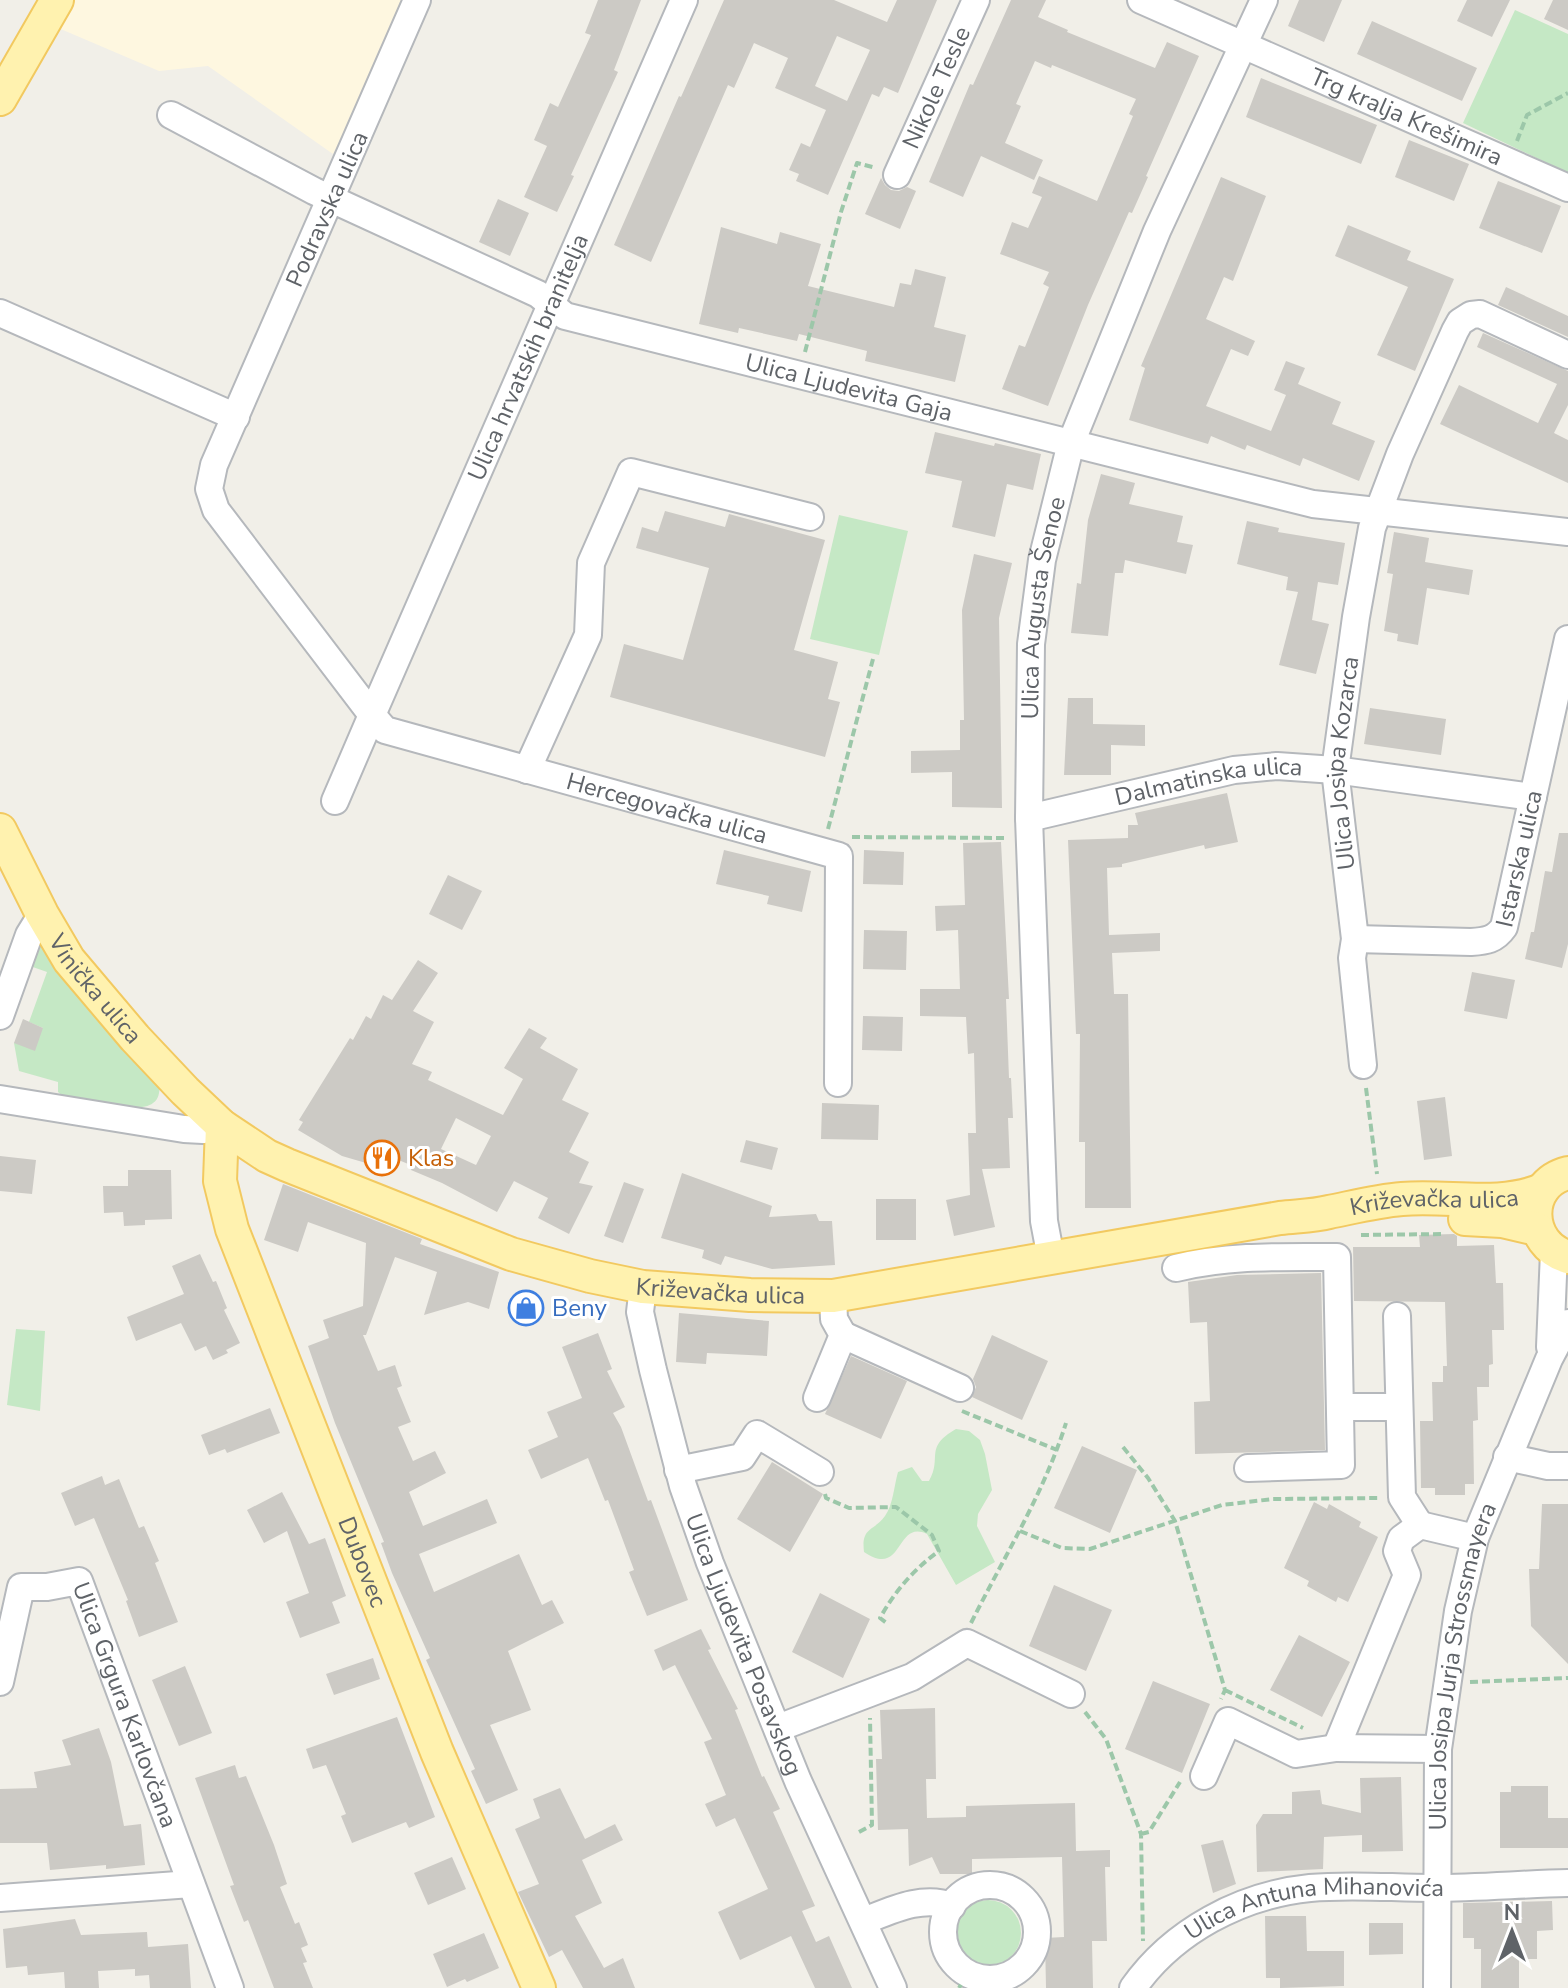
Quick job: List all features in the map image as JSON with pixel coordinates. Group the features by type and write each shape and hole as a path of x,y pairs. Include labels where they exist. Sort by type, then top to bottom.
{"main road":[{"path":"0,99 57,0"},
{"name":"Vinička ulica","path":"0,830 69,960 165,1070 222,1126"},
{"name":"Križevačka ulica","path":"222,1126 267,1156 287,1165 511,1254 643,1287 736,1295 833,1296 1370,1203 1405,1199 1506,1200 1526,1197 1555,1182"},
{"name":"Dubovec","path":"222,1126 220,1181 232,1229 437,1752 539,1988"},
{"path":"1553,1246 1534,1213 1555,1182"},
{"name":"Križevačka ulica","path":"1326,1213 1365,1219 1502,1221 1553,1246"}],"street":[{"name":"Podravska ulica","path":"372,715 216,510 209,489 214,465 417,0"},
{"name":"Ulica hrvatskih branitelja","path":"372,715 684,0"},
{"name":"Nikole Tesle","path":"897,175 976,0"},
{"path":"1141,0 1243,46"},
{"name":"Ulica Augusta Šenoe","path":"1051,1258 1044,1221 1029,828 1029,689 1035,599 1071,443 1157,231 1264,0"},
{"name":"Trg kralja Krešimira","path":"1243,46 1568,188"},
{"name":"Ulica Ljudevita Gaja","path":"171,115 332,200 538,294 565,316 1313,504 1568,532"},
{"path":"0,313 236,417"},
{"name":"Ulica Josipa Kozarca","path":"1363,1065 1352,958 1355,939 1335,770 1372,528 1437,368 1460,322 1471,315 1480,314 1568,355"},
{"path":"527,770 588,635 591,563 631,472 810,517"},
{"name":"Istarska ulica","path":"1355,939 1486,941 1497,936 1504,927 1568,639"},
{"path":"335,801 372,715"},
{"name":"Hercegovačka ulica","path":"372,715 385,730 839,856"},
{"name":"Dalmatinska ulica","path":"1029,828 1234,770 1277,766 1335,770 1533,797"},
{"path":"838,1083 839,856"},
{"path":"0,1016 29,935 42,914"},
{"path":"0,1099 184,1129 203,1130 222,1126"},
{"name":"Ulica Josipa Jurja Strossmayera","path":"1549,1359 1553,1246"},
{"path":"1176,1268 1201,1262 1246,1258 1337,1257 1341,1465 1248,1468"},
{"name":"Ulica Ljudevita Posavskog","path":"643,1287 640,1312 678,1470 710,1563 798,1781 893,1988"},
{"path":"833,1296 834,1319 843,1335 960,1388"},
{"path":"1397,1316 1402,1497 1420,1525 1475,1538"},
{"name":"Ulica Josipa Jurja Strossmayera","path":"1437,1988 1437,1888 1429,1791 1438,1749 1449,1660 1475,1538 1549,1359 1568,1323"},
{"path":"817,1398 843,1335"},
{"path":"1340,1407 1398,1407"},
{"path":"678,1470 742,1457 757,1434 820,1472"},
{"path":"1507,1457 1548,1466 1568,1466"},
{"path":"1336,1748 1407,1575 1397,1551 1401,1539 1420,1525"},
{"name":"Ulica Grgura Karlovčana","path":"0,1682 21,1587 47,1587 79,1581 230,1988"},
{"path":"778,1728 912,1677 967,1643 1071,1694"},
{"path":"1195,1776 1228,1721 1296,1754 1336,1748 1438,1749"},
{"name":"Ulica Antuna Mihanovića","path":"1133,1988 1177,1941 1241,1904 1311,1888 1437,1888 1568,1883"},
{"path":"0,1898 191,1884"},
{"path":"981,1886 1008,1889 1022,1897 1037,1925 1037,1940 1031,1955 1008,1976 964,1980 946,1948 944,1922 952,1906 969,1890 981,1886"},
{"path":"864,1921 907,1905 938,1901 952,1906"}],"path":[{"path":"1509,162 1527,115 1568,93"},
{"path":"800,375 841,212 857,163 897,175"},
{"path":"828,829 873,659"},
{"path":"839,856 846,837 1029,828"},
{"path":"1363,1065 1378,1185"},
{"path":"960,1388 953,1407 1057,1450"},
{"path":"967,1643 965,1634 1020,1531 1066,1423"},
{"path":"1123,1447 1148,1478 1175,1521 1225,1690 1221,1701"},
{"path":"820,1472 826,1498 849,1508 896,1507 932,1535 939,1551 922,1563 891,1599 880,1618 888,1624"},
{"path":"1020,1531 1062,1548 1090,1549 1222,1505 1273,1499 1402,1497"},
{"path":"1469,1682 1568,1678"},
{"path":"859,1832 872,1825 870,1694"},
{"path":"1071,1694 1106,1739 1141,1834 1143,1942"},
{"path":"1141,1834 1149,1832 1195,1776"}],"shaded area":[{"path":"72,0 411,0 333,154 208,66 159,71 56,27"}],"green space":[{"path":"1515,10 1568,34 1568,173 1463,123"},
{"path":"839,515 908,531 879,655 810,639"},
{"path":"42,942 160,1086 158,1098 153,1103 136,1108 64,1097 58,1092 58,1082 19,1071 14,1043 43,1028 29,1022 47,972 30,966"},
{"path":"16,1329 45,1331 40,1411 7,1405"},
{"path":"956,1429 969,1431 980,1440 985,1454 992,1490 978,1514 977,1526 995,1562 956,1585 927,1534 909,1534 886,1558 864,1552 864,1538 888,1512 898,1472 912,1467 922,1481 929,1481 937,1447"},
{"path":"988,1900 1001,1902 1016,1915 1021,1933 1019,1946 1006,1961 988,1966 975,1964 960,1951 955,1933 957,1920 970,1905"}],"building":[{"path":"598,0 641,0 614,70 618,72 557,212 524,197 547,146 534,140 550,103 558,107 591,35 585,33"},
{"path":"724,0 834,0 887,22 897,0 937,0 898,93 884,87 879,97 872,94 828,195 796,181 799,174 789,170 801,143 810,147 826,110 775,88 788,58 754,43 734,88 728,85 651,262 614,245","holes":["837,36 870,50 847,101 815,86"]},
{"path":"1011,0 1046,0 1038,17 1155,68 1167,42 1199,56 1132,213 1129,212 1088,305 1048,406 1002,389 1019,345 1025,347 1049,287 1043,284 1049,272 1000,254 1012,222 1028,228 1042,197 1032,193 1039,176 1097,201 1133,116 1129,114 1136,99 1035,61 1016,104 1021,106 1005,143 1043,160 1034,180 981,156 963,197 929,182 970,84 973,85"},
{"path":"1299,0 1342,0 1324,42 1288,26"},
{"path":"1467,0 1510,0 1492,37 1457,21"},
{"path":"1553,0 1568,0 1568,30 1544,19"},
{"path":"1372,21 1477,68 1462,101 1357,54"},
{"path":"1261,78 1377,125 1361,164 1246,117"},
{"path":"1409,140 1469,164 1454,201 1395,177"},
{"path":"1221,177 1266,196 1233,281 1224,277 1206,319 1255,341 1248,356 1231,349 1206,406 1271,431 1286,395 1274,390 1286,361 1305,368 1298,384 1341,402 1332,424 1375,441 1359,481 1303,458 1300,466 1247,445 1245,450 1211,436 1208,444 1129,420 1145,368 1141,366"},
{"path":"881,178 891,190 899,191 907,187 916,191 900,229 865,214"},
{"path":"1498,181 1561,206 1542,253 1479,228"},
{"path":"498,199 529,213 510,256 479,242"},
{"path":"1348,225 1411,251 1407,260 1454,279 1415,371 1377,355 1408,287 1335,256"},
{"path":"721,227 777,244 780,232 821,244 808,286 894,307 900,283 911,285 915,269 946,277 934,327 966,335 955,382 865,361 867,351 799,334 797,341 739,328 738,333 699,324"},
{"path":"1506,287 1568,316 1568,337 1498,305"},
{"path":"1483,333 1568,371 1568,405 1554,433 1568,440 1568,483 1440,424 1459,385 1538,423 1557,384 1477,347"},
{"path":"935,432 1041,454 1033,490 1007,484 995,537 952,527 962,481 925,473"},
{"path":"1101,474 1135,483 1129,504 1183,516 1177,542 1193,545 1186,574 1125,560 1123,573 1115,573 1108,636 1071,633 1077,583 1081,584 1088,520"},
{"path":"665,511 725,527 729,514 825,540 794,650 838,662 828,699 840,702 825,757 610,697 624,644 683,660 709,568 636,548 642,527 658,532"},
{"path":"1247,521 1279,528 1278,532 1345,543 1338,585 1318,582 1312,620 1329,624 1316,674 1279,665 1298,592 1286,590 1288,577 1237,564"},
{"path":"1394,532 1429,538 1425,562 1473,570 1469,595 1427,588 1418,645 1397,641 1398,634 1384,631 1393,574 1387,573"},
{"path":"974,554 1012,563 999,618 1002,808 952,807 952,772 911,773 911,751 960,750 960,720 964,720 962,610"},
{"path":"1068,698 1093,698 1093,724 1145,725 1145,746 1111,745 1111,775 1064,775"},
{"path":"1370,708 1446,719 1441,755 1364,744"},
{"path":"1227,793 1238,842 1205,849 1204,845 1122,864 1122,867 1107,868 1109,935 1160,933 1160,951 1112,953 1114,994 1128,994 1131,1208 1085,1208 1085,1142 1079,1142 1080,1034 1076,1034 1068,840 1128,838 1128,825 1138,825 1135,813"},
{"path":"1559,833 1568,833 1568,944 1562,968 1525,959 1531,932 1534,932 1545,871 1552,872"},
{"path":"1001,842 1013,1118 1008,1118 1010,1168 982,1169 995,1227 954,1236 946,1200 970,1195 968,1133 976,1133 974,1053 968,1054 966,1017 920,1016 920,989 960,989 958,930 936,931 935,906 965,905 963,843"},
{"path":"724,850 811,871 802,912 767,904 769,896 716,884"},
{"path":"864,850 904,852 903,885 863,884"},
{"path":"448,875 482,891 462,930 429,914"},
{"path":"864,930 907,931 906,970 863,969"},
{"path":"418,960 438,973 413,1011 434,1022 412,1064 432,1072 428,1080 503,1115 523,1079 504,1068 529,1028 547,1038 540,1048 578,1069 562,1100 589,1113 569,1152 589,1162 579,1183 593,1186 569,1234 538,1218 548,1198 514,1181 497,1212 411,1170 413,1166 372,1149 366,1163 342,1156 298,1130 303,1122 299,1120 350,1038 353,1040 366,1016 371,1019 383,995 392,1000","holes":["456,1118 491,1136 476,1165 441,1149"]},
{"path":"1472,972 1515,980 1507,1019 1464,1011"},
{"path":"863,1016 903,1017 902,1051 862,1050"},
{"path":"23,1019 43,1028 35,1051 14,1043"},
{"path":"1445,1097 1452,1156 1424,1160 1417,1101"},
{"path":"822,1103 879,1105 878,1140 821,1139"},
{"path":"746,1140 778,1148 772,1170 740,1162"},
{"path":"0,1156 36,1160 32,1194 0,1191"},
{"path":"128,1170 171,1170 172,1219 145,1220 145,1225 124,1226 123,1212 104,1213 103,1186 128,1186"},
{"path":"682,1173 772,1206 769,1217 816,1214 819,1221 832,1221 835,1265 772,1269 725,1256 721,1265 702,1258 704,1250 661,1238"},
{"path":"624,1182 644,1189 623,1243 604,1236"},
{"path":"283,1184 422,1239 420,1244 499,1272 489,1309 468,1302 424,1315 437,1272 395,1257 366,1335 363,1335 378,1371 395,1365 402,1386 397,1388 411,1422 398,1427 413,1461 435,1451 446,1473 409,1492 423,1526 487,1499 497,1523 419,1554 434,1592 519,1554 542,1605 552,1600 564,1623 508,1651 531,1710 490,1725 518,1790 486,1804 471,1771 475,1769 426,1660 430,1658 392,1573 381,1543 384,1542 335,1423 308,1346 329,1338 323,1320 363,1306 366,1243 308,1222 298,1252 264,1240"},
{"path":"876,1199 916,1199 916,1240 876,1240"},
{"path":"1419,1235 1457,1236 1457,1246 1494,1245 1496,1283 1503,1283 1504,1330 1492,1330 1493,1364 1489,1365 1489,1387 1477,1387 1478,1420 1473,1421 1474,1484 1465,1484 1465,1495 1435,1495 1435,1488 1421,1488 1420,1421 1433,1421 1432,1382 1443,1382 1443,1366 1447,1366 1445,1302 1354,1301 1353,1247 1420,1247"},
{"path":"200,1254 213,1282 216,1281 227,1308 224,1310 240,1343 213,1360 206,1346 195,1351 181,1323 136,1341 127,1317 184,1294 172,1266"},
{"path":"1321,1273 1325,1450 1195,1454 1194,1402 1210,1401 1207,1322 1190,1323 1188,1282 1237,1275"},
{"path":"679,1313 769,1321 767,1356 707,1353 706,1364 676,1362"},
{"path":"598,1333 612,1369 607,1371 625,1407 613,1413 648,1501 651,1500 688,1600 647,1616 629,1572 634,1570 608,1500 605,1501 588,1458 541,1479 528,1450 558,1437 547,1412 582,1398 562,1347"},
{"path":"992,1335 1048,1361 1022,1420 972,1397 976,1387 973,1379"},
{"path":"851,1356 907,1381 881,1439 825,1414"},
{"path":"270,1408 280,1433 227,1453 225,1449 209,1455 201,1435"},
{"path":"1082,1446 1137,1470 1110,1533 1054,1508"},
{"path":"772,1462 823,1494 790,1552 737,1519"},
{"path":"102,1476 105,1485 119,1479 139,1528 144,1526 159,1561 155,1563 178,1622 139,1637 128,1600 94,1518 75,1526 61,1493"},
{"path":"282,1492 309,1544 325,1538 346,1596 332,1602 340,1623 300,1638 286,1602 309,1593 287,1531 264,1543 247,1510"},
{"path":"1314,1502 1327,1509 1329,1504 1361,1522 1359,1527 1378,1537 1348,1602 1338,1597 1336,1602 1307,1586 1309,1581 1284,1568"},
{"path":"1542,1504 1568,1504 1568,1664 1531,1626 1529,1569 1539,1569"},
{"path":"1054,1585 1112,1610 1086,1671 1029,1646"},
{"path":"820,1593 870,1619 843,1678 792,1652"},
{"path":"701,1629 711,1649 708,1650 738,1709 735,1710 762,1777 780,1809 773,1812 815,1906 802,1911 816,1942 829,1936 852,1988 815,1988 791,1936 740,1960 718,1912 768,1889 735,1818 716,1827 705,1804 726,1795 704,1742 712,1739 675,1665 663,1671 654,1650"},
{"path":"1299,1635 1350,1662 1322,1717 1270,1690"},
{"path":"373,1658 380,1679 334,1695 326,1674"},
{"path":"185,1666 212,1733 179,1746 152,1680"},
{"path":"1153,1681 1210,1704 1182,1773 1125,1749"},
{"path":"935,1708 936,1779 926,1779 927,1818 966,1817 966,1806 1075,1803 1076,1851 1110,1850 1110,1867 1105,1867 1107,1941 1092,1941 1093,1988 1046,1988 1045,1938 1064,1937 1062,1857 972,1859 972,1874 940,1874 932,1857 909,1866 908,1829 878,1830 876,1759 882,1759 880,1710"},
{"path":"397,1717 435,1817 409,1828 406,1822 352,1843 341,1816 346,1814 326,1765 313,1769 306,1749"},
{"path":"99,1728 111,1762 124,1826 141,1824 145,1865 50,1870 47,1843 0,1843 0,1789 37,1788 34,1772 71,1765 62,1740"},
{"path":"235,1765 239,1778 246,1776 274,1845 287,1884 280,1887 295,1924 299,1922 308,1945 301,1948 313,1988 274,1988 248,1920 244,1922 230,1886 234,1885 195,1778"},
{"path":"1401,1777 1403,1851 1362,1852 1362,1835 1324,1837 1323,1869 1257,1872 1256,1825 1263,1814 1292,1814 1292,1792 1320,1790 1322,1804 1361,1813 1360,1778"},
{"path":"1511,1786 1548,1786 1548,1818 1568,1818 1568,1848 1500,1848 1500,1792 1511,1792"},
{"path":"560,1788 585,1839 615,1824 623,1840 582,1860 602,1903 575,1916 604,1968 623,1958 635,1988 583,1988 562,1950 549,1957 518,1892 539,1884 515,1829 540,1818 533,1799"},
{"path":"1223,1840 1236,1884 1213,1893 1201,1845"},
{"path":"452,1857 466,1889 428,1905 414,1873"},
{"path":"1552,1901 1553,1930 1537,1931 1537,1959 1519,1959 1519,1988 1481,1988 1481,1949 1474,1949 1474,1938 1463,1938 1463,1903"},
{"path":"1265,1916 1306,1916 1307,1951 1344,1951 1344,1986 1280,1988 1280,1978 1266,1978"},
{"path":"75,1919 81,1935 147,1932 148,1947 188,1944 191,1988 150,1988 149,1975 135,1976 135,1969 98,1971 99,1988 65,1988 64,1972 28,1975 27,1966 6,1968 3,1929"},
{"path":"1369,1923 1403,1923 1403,1954 1369,1955"},
{"path":"484,1933 499,1968 447,1987 433,1954"}],"place":[{"name":"Klas","path":"382,1158"},
{"name":"Beny","path":"526,1308"}]}
